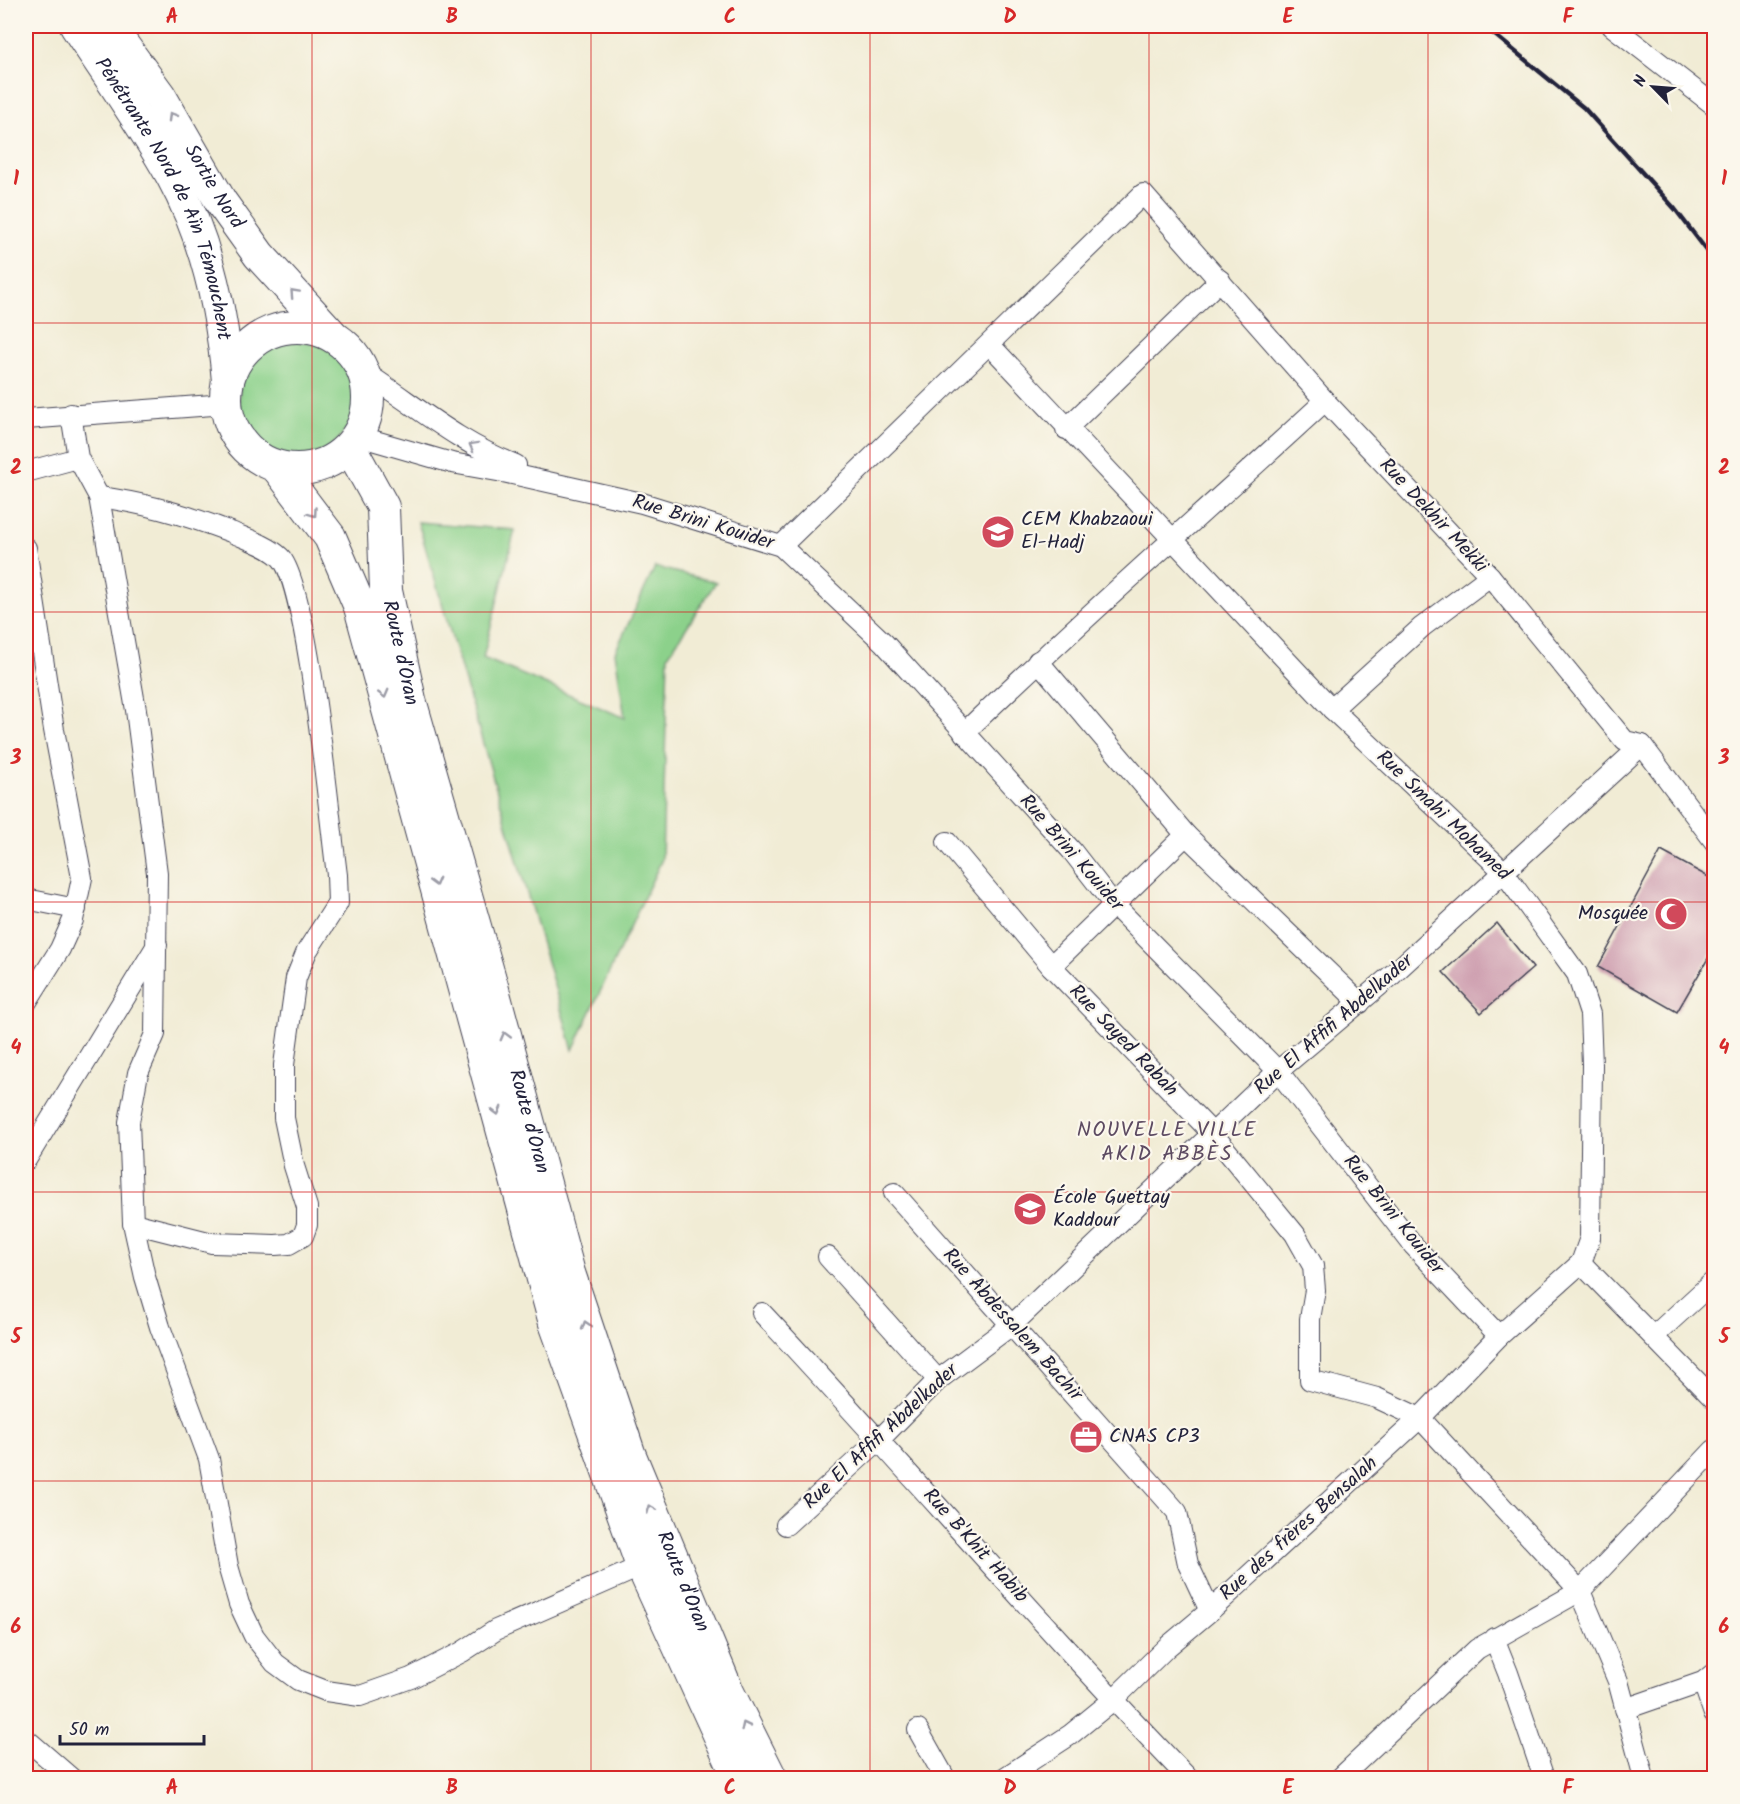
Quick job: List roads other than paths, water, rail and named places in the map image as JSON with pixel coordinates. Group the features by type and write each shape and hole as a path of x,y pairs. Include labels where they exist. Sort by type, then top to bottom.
{"main road":[{"name":"Pénétrante Nord de Aïn Témouchent","path":"76,26 172,177 197,235 212,281 225,344 227,392"},
{"name":"Sortie Nord","path":"109,26 160,96 222,202 259,255 334,336"},
{"path":"291,326 313,328 334,336 347,346 364,372 369,405 354,441 334,459 316,467 297,470 277,467 258,458 241,444 231,425 227,392 236,361 250,344 270,332 291,326"},
{"name":"Route d'Oran","path":"354,441 383,507 386,591 410,700 492,986 572,1283 629,1453 665,1544 728,1692 771,1779"},
{"name":"Route d'Oran","path":"277,467 330,537 360,607 555,1323 642,1566 739,1779"}],"street":[{"path":"1611,26 1714,105"},
{"name":"Rue Dekhir Mekki","path":"990,345 1143,194 1325,401 1490,576 1625,741 1642,745 1713,837"},
{"path":"1066,429 1220,280"},
{"path":"782,546 990,345"},
{"name":"Rue Smahi Mohamed","path":"990,345 1066,429 1175,540 1332,709 1503,871 1577,974 1590,1014 1592,1065 1590,1238 1581,1263"},
{"path":"364,372 405,399 438,426 492,456 566,485"},
{"path":"26,419 227,392"},
{"path":"963,733 1038,661 1175,540 1325,401"},
{"path":"71,414 78,458 99,497 136,710 158,873 155,1034 138,1073 129,1122 133,1223 144,1277 160,1327 209,1459 228,1566 239,1604 254,1636 275,1663 298,1680 326,1691 360,1696 385,1689 462,1652 496,1630 642,1566"},
{"path":"354,441 566,485"},
{"path":"26,472 78,458"},
{"name":"Rue Brini Kouider","path":"566,485 694,518 782,546 884,642 963,733 1072,851 1114,905 1278,1071 1414,1246 1499,1336"},
{"path":"99,497 146,504 191,517 260,544 281,558 290,574 303,620 337,874 338,903 322,924 296,978 285,1055 284,1118 294,1166 307,1207 307,1225 303,1236 290,1244 212,1243 133,1223"},
{"path":"26,548 54,730 78,845 82,878 76,909 60,949 26,1003"},
{"path":"1332,709 1422,627 1490,576"},
{"path":"1038,661 1186,835 1360,1003"},
{"name":"Rue El Affifi Abdelkader","path":"786,1525 880,1439 938,1380 1013,1324 1278,1071 1360,1003 1642,745"},
{"path":"1051,966 1186,835"},
{"name":"Rue Sayed Rabah","path":"947,842 1051,966 1213,1134 1295,1234 1313,1266 1315,1290 1310,1319 1310,1380 1377,1398 1420,1418"},
{"path":"26,899 76,909"},
{"path":"26,1160 158,943"},
{"name":"Rue Abdessalem Bachir","path":"894,1193 1013,1324 1177,1512 1188,1564 1210,1611"},
{"path":"828,1257 938,1380"},
{"path":"1581,1263 1655,1335 1714,1399"},
{"name":"Rue des frères Bensalah","path":"1004,1779 1070,1735 1113,1700 1167,1647 1210,1611 1420,1418 1499,1336 1581,1263"},
{"path":"1655,1335 1714,1281"},
{"name":"Rue B'Khit Habib","path":"762,1313 880,1439 1113,1700 1188,1779"},
{"path":"1420,1418 1580,1591 1618,1681 1644,1779"},
{"path":"1340,1779 1477,1649 1580,1591 1714,1450"},
{"path":"1494,1638 1544,1779"},
{"path":"1625,1708 1709,1677 1714,1714"},
{"path":"918,1730 945,1779"},
{"path":"26,1739 71,1779"}],"railway":[{"path":"1484,26 1584,108 1675,209 1714,260"}],"place":[{"name":"CEM Khabzaoui El-Hadj","path":"998,532"},
{"name":"Mosquée","path":"1671,914"},
{"name":"École Guettay Kaddour","path":"1030,1209"},
{"name":"CNAS CP3","path":"1086,1437"}],"district":[{"name":"NOUVELLE VILLE AKID ABBÈS","path":"1167,1142"}]}
